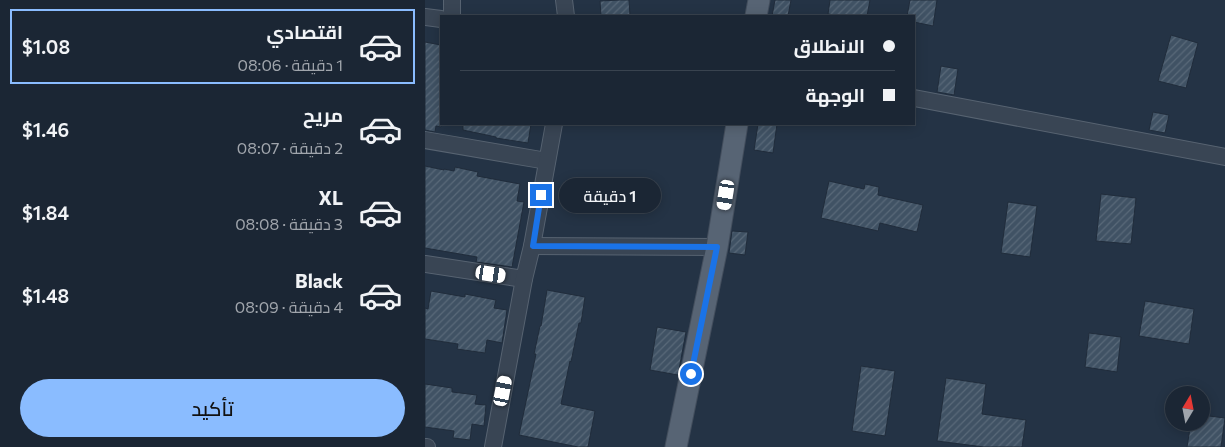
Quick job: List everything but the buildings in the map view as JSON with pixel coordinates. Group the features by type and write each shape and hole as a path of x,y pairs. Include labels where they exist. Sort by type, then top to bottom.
{"main road":[{"path":"756,15 759,0"},
{"path":"676,447 717,247 737,125"}],"street":[{"path":"452,0 452,15"},
{"path":"564,0 565,15"},
{"path":"425,17 440,19"},
{"path":"915,98 1225,157"},
{"path":"493,447 524,279 533,246 554,125"},
{"path":"425,140 547,161"},
{"path":"533,246 717,247"},
{"path":"425,264 524,279"}],"route":[{"path":"541,195 533,246 717,247 691,374"}]}
